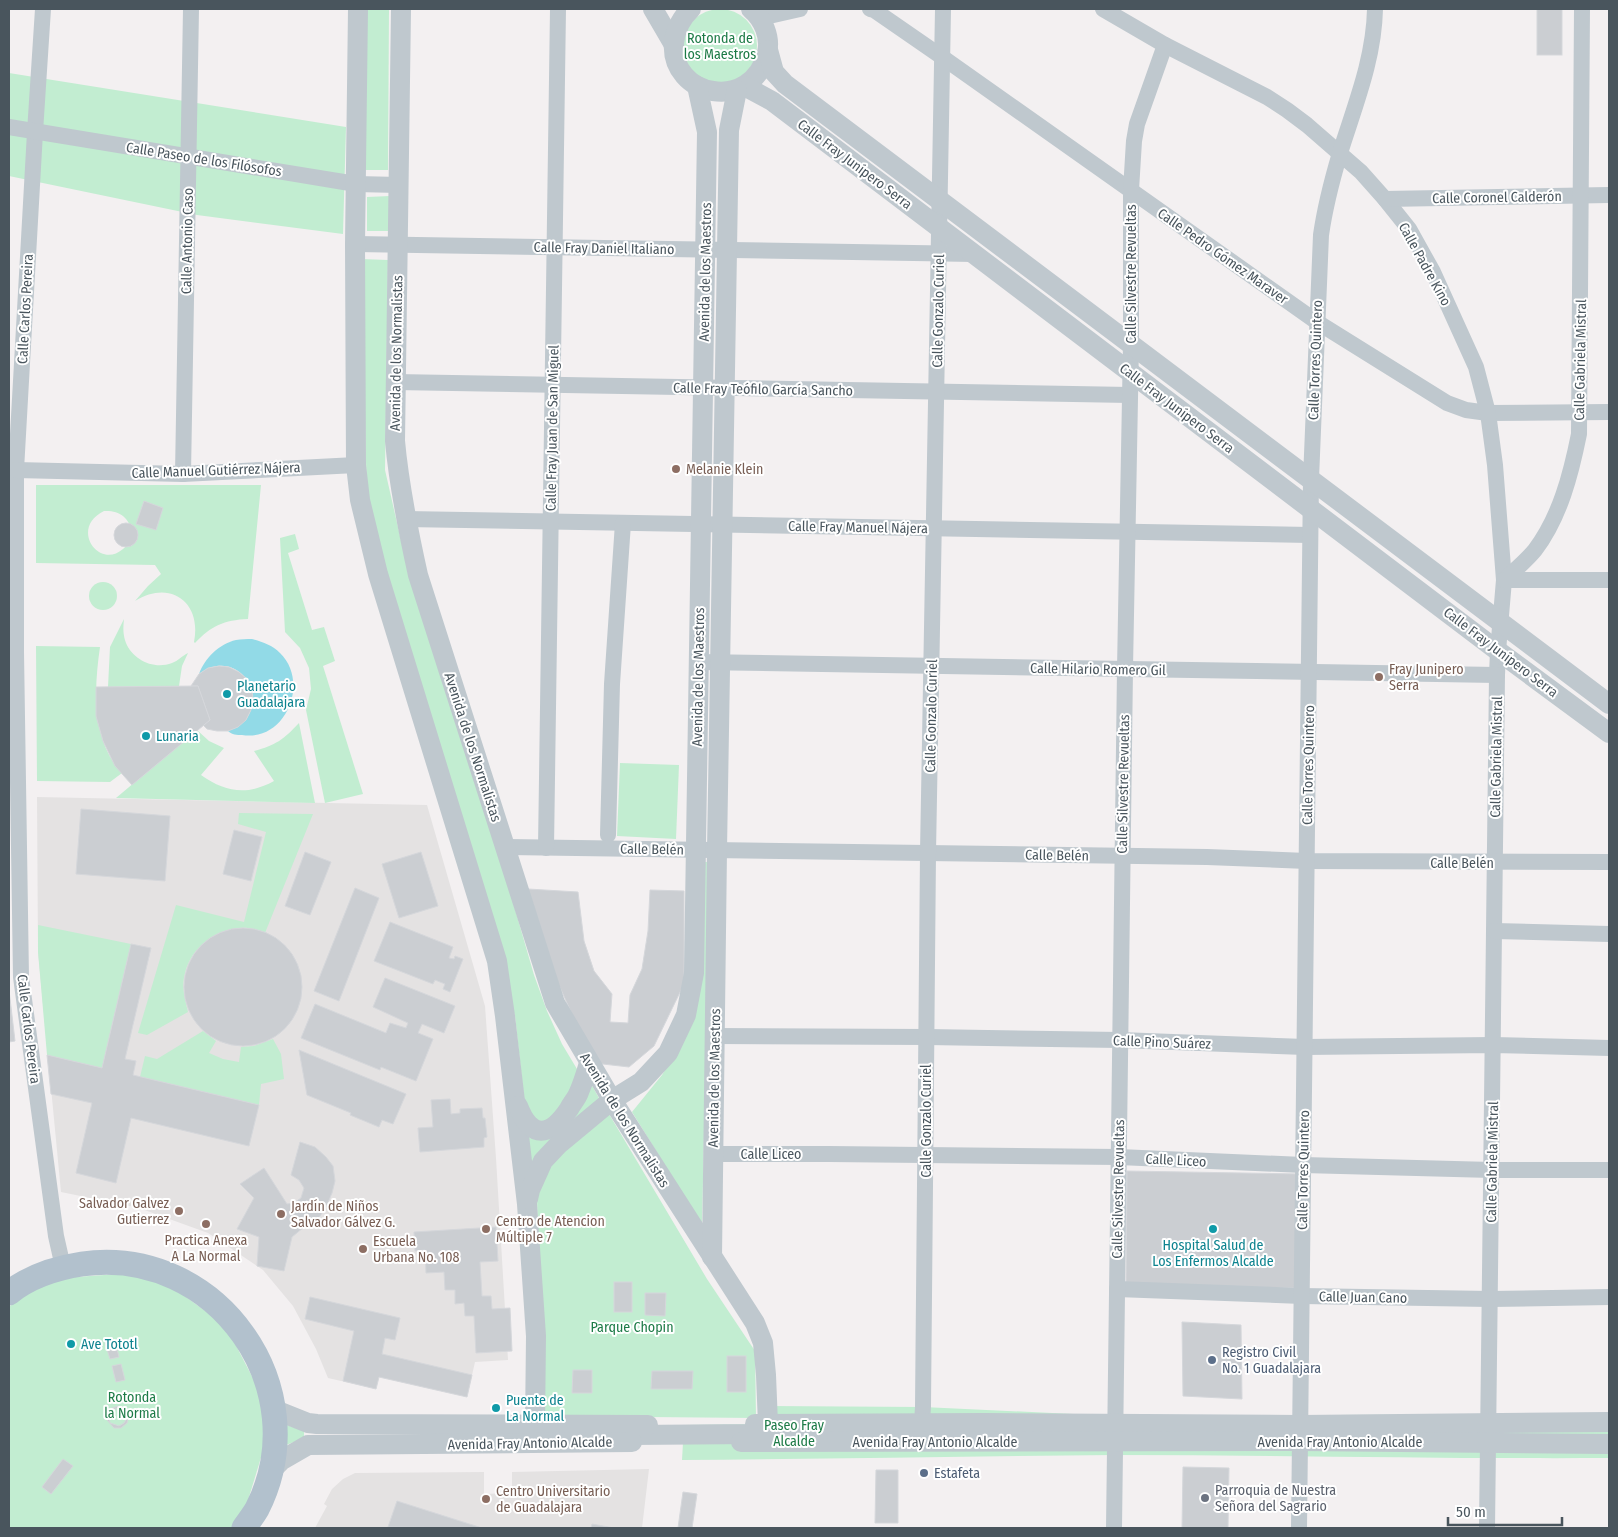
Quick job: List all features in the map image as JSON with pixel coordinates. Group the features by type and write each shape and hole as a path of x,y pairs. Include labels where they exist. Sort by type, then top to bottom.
{"main road":[{"path":"9,1293 37,1276 63,1267 100,1262 137,1265 168,1274 207,1295 234,1321 257,1354 269,1388 273,1409 275,1441 270,1472 256,1510 244,1528"}],"street":[{"name":"Calle Carlos Pereira","path":"43,9 16,470 13,651 15,978 56,1236 63,1267"},
{"name":"Calle Antonio Caso","path":"183,474 191,9"},
{"path":"358,9 355,244 356,465 360,500 378,574 497,961 506,1016 527,1204 536,1336 535,1425"},
{"name":"Avenida de los Normalistas","path":"401,9 395,441 405,519 418,574 555,1003 612,1100 754,1323 763,1343 768,1424"},
{"name":"Calle Fray Juan de San Miguel","path":"546,848 558,9"},
{"path":"653,9 674,45"},
{"path":"691,9 679,23 674,45 675,57 680,68 686,77 697,86 716,92 740,88 756,77 764,65 768,50"},
{"path":"755,13 800,9"},
{"name":"Calle Pedro Gómez Maraver","path":"870,9 942,56 1317,322 1447,403 1466,410 1488,413 1609,412"},
{"name":"Calle Gonzalo Curiel","path":"922,1423 924,1407 926,1217 928,853 943,9"},
{"name":"Calle Padre Kino","path":"1103,9 1165,45 1267,97 1307,125 1361,172 1385,198 1409,229 1433,272 1476,367 1488,413 1496,465 1504,580"},
{"name":"Calle Torres Quintero","path":"1299,1528 1310,535 1321,234 1325,208 1369,60 1376,9"},
{"name":"Calle Gabriela Mistral","path":"1487,1528 1498,651 1504,580 1534,550 1545,535 1558,510 1572,470 1579,434 1582,9"},
{"name":"Calle Fray Junípero Serra","path":"755,13 765,28 774,72 785,84 1609,704"},
{"name":"Calle Silvestre Revueltas","path":"1114,1528 1122,856 1131,344 1131,190 1137,124 1165,45"},
{"name":"Avenida de los Maestros","path":"527,1204 530,1190 544,1161 572,1132 612,1100 641,1082 668,1053 686,1016 694,972 707,132 697,86"},
{"name":"Calle Fray Junípero Serra","path":"740,88 772,101 1609,733"},
{"name":"Avenida de los Maestros","path":"712,1257 729,130 740,88"},
{"name":"Calle Paseo de los Filósofos","path":"9,127 356,184 399,185"},
{"name":"Calle Coronel Calderón","path":"1385,198 1609,195"},
{"name":"Calle Fray Daniel Italiano","path":"355,244 974,254"},
{"name":"Calle Fray Teófilo García Sancho","path":"395,382 1130,395"},
{"name":"Calle Manuel Gutiérrez Nájera","path":"16,470 183,474 356,465"},
{"name":"Calle Fray Manuel Nájera","path":"405,519 1310,535"},
{"path":"608,835 612,684 623,522"},
{"path":"1504,580 1609,580"},
{"name":"Calle Hilario Romero Gil","path":"698,662 1497,676"},
{"name":"Calle Belén","path":"506,847 1207,856 1307,861 1609,862"},
{"path":"1494,931 1609,934"},
{"name":"Calle Pino Suárez","path":"715,1036 1120,1040 1304,1047 1493,1045 1609,1048"},
{"path":"515,1100 523,1120 529,1126 536,1130 550,1129 564,1117 578,1094 589,1063"},
{"name":"Calle Liceo","path":"713,1154 1119,1157 1303,1165 1492,1170 1609,1170"},
{"name":"Calle Juan Cano","path":"1117,1289 1302,1296 1490,1300 1609,1297"},
{"name":"Avenida Fray Antonio Alcalde","path":"273,1409 308,1423 317,1424 922,1423 1115,1432 1300,1433 1488,1443 1609,1444"},
{"name":"Avenida Fray Antonio Alcalde","path":"1300,1433 1489,1423 1609,1422"},
{"path":"619,1442 631,1436 755,1434 768,1424"},
{"name":"Avenida Fray Antonio Alcalde","path":"270,1472 282,1460 308,1445 619,1442 880,1443 1115,1432"}],"shaded area":[{"path":"37,797 427,805 485,1006 496,1158 508,1360 475,1362 467,1397 379,1377 376,1389 328,1378 316,1349 293,1306 263,1270 208,1233 139,1208 61,1192 38,952"},
{"name":"Centro Universitario de Guadalajara","path":"649,1469 642,1528 315,1528 327,1506 324,1504 332,1489 343,1479 355,1473 484,1472 484,1494 512,1493 512,1472"}],"green space":[{"path":"367,9 389,9 388,170 365,170"},
{"name":"Rotonda de los Maestros","path":"713,9 727,9 741,15 751,25 757,39 757,53 751,67 741,77 727,83 713,83 699,77 689,67 683,53 683,39 689,25 699,15"},
{"path":"9,73 346,127 343,234 197,215 9,176"},
{"path":"390,196 389,231 367,231 367,197"},
{"path":"361,259 388,260 385,470 410,580 508,885 534,975 562,1044 580,1074 549,1124 526,1116 515,1016 367,502"},
{"path":"36,485 261,485 248,619 218,625 195,643 193,616 181,598 160,592 135,601 161,574 155,565 36,563","holes":["104,511 118,513 126,518 131,532 126,546 114,554 105,554 97,551 91,544 88,536 89,527 94,518"]},
{"path":"295,534 299,549 288,553 312,630 324,627 335,661 323,666 363,794 325,803 306,710 311,689 309,668 300,648 285,632 280,538"},
{"path":"103,582 113,586 117,596 113,606 103,610 93,606 89,596 93,586"},
{"path":"124,619 126,643 139,659 151,664 165,665 174,662 188,653 182,666 179,686 108,687 110,647"},
{"path":"36,646 100,647 96,697 97,713 105,745 112,760 122,773 110,782 37,781"},
{"path":"299,723 315,803 116,798 197,730 209,741 224,748 201,775 219,785 236,790 255,789 264,786 274,781 254,751 279,741"},
{"path":"620,763 679,765 676,839 617,836"},
{"path":"239,813 313,814 265,933 253,929 240,928 228,930 205,942 189,961 185,973 183,988 188,1012 147,1035 138,1033 176,905 244,922 266,832 238,824"},
{"path":"703,862 710,862 702,1225 632,1112 662,1075 682,1042"},
{"path":"38,925 131,944 102,1068 47,1055 38,952"},
{"path":"203,1031 216,1041 209,1053 223,1059 239,1062 241,1047 254,1046 273,1039 281,1054 284,1079 261,1084 259,1105 140,1077 145,1056 157,1059"},
{"path":"589,1080 600,1100 572,1125"},
{"name":"Parque Chopin","path":"606,1109 707,1279 755,1351 756,1418 542,1416 537,1199 544,1170"},
{"path":"525,1131 555,1132 533,1169"},
{"name":"Rotonda la Normal","path":"133,1273 168,1284 226,1326 259,1390 264,1423 263,1451 245,1510 232,1528 9,1528 9,1307 27,1292 61,1278"},
{"name":"Paseo Fray Alcalde","path":"769,1406 923,1407 1115,1416 1609,1414 1609,1458 1115,1455 682,1460 684,1425 768,1424"},
{"path":"281,1423 304,1431 304,1438 281,1447"}],"water":[{"path":"252,639 277,650 289,665 293,679 293,694 289,708 281,720 271,729 257,735 240,735 228,731 245,720 251,709 253,700 248,682 236,669 227,666 212,667 199,674 209,657 218,648 236,640"}],"building":[{"path":"1537,9 1562,9 1562,55 1537,55"},
{"path":"144,501 163,508 156,530 136,524"},
{"path":"126,523 135,526 138,535 135,544 126,547 117,544 114,535 117,526"},
{"name":"Planetario Guadalajara","path":"229,667 239,672 247,679 252,689 253,700 246,720 238,727 228,731 207,729 203,725 210,720 198,686 191,686 199,674 208,668"},
{"name":"Lunaria","path":"198,686 210,720 132,785 115,766 103,741 96,716 96,687"},
{"path":"81,809 170,816 165,881 76,874"},
{"path":"234,830 262,837 251,881 223,874"},
{"path":"305,852 331,862 310,915 285,906"},
{"path":"421,852 438,906 399,918 382,864"},
{"path":"355,888 379,898 339,1001 314,991"},
{"path":"528,889 578,892 584,941 594,971 612,994 610,1022 628,1023 630,995 642,969 648,931 650,890 684,891 684,984 654,1046 629,1067 594,1063 558,983"},
{"path":"390,922 453,947 449,958 454,959 455,956 463,959 450,992 443,989 445,984 435,980 433,984 374,961"},
{"path":"243,928 266,932 285,945 298,964 302,987 298,1010 285,1029 266,1042 243,1046 220,1042 201,1029 188,1010 184,987 188,964 201,945 220,932"},
{"path":"131,944 151,948 125,1059 136,1061 133,1075 259,1105 249,1146 131,1118 116,1183 76,1173 92,1103 51,1094 47,1055 102,1068"},
{"path":"385,978 455,1006 444,1033 422,1024 418,1033 433,1039 416,1081 381,1067 380,1070 301,1038 315,1004 386,1033 390,1023 406,1028 408,1023 373,1007"},
{"path":"9,990 15,1041 9,1042"},
{"path":"299,1050 406,1094 393,1124 382,1120 379,1127 307,1095"},
{"path":"450,1099 451,1114 460,1113 460,1109 482,1108 487,1137 484,1138 484,1147 420,1152 418,1128 433,1127 431,1100"},
{"path":"300,1142 315,1147 333,1166 335,1181 332,1193 318,1219 292,1237 284,1271 257,1266 259,1237 237,1229 254,1198 240,1184 264,1168 287,1204 294,1203 301,1198 304,1188 299,1180 291,1175"},
{"name":"Hospital Salud de Los Enfermos Alcalde","path":"1127,1171 1301,1174 1299,1288 1126,1285"},
{"path":"496,1227 498,1261 480,1262 482,1296 491,1296 492,1309 510,1308 512,1351 476,1353 474,1316 465,1316 464,1303 455,1304 455,1290 445,1290 444,1272 426,1273 425,1250 415,1251 414,1232"},
{"path":"614,1282 632,1282 632,1312 614,1312"},
{"path":"645,1293 666,1293 665,1316 645,1315"},
{"path":"310,1297 400,1318 395,1340 385,1338 382,1354 472,1375 467,1397 379,1377 376,1389 343,1381 354,1331 305,1319"},
{"name":"Registro Civil No. 1 Guadalajara","path":"1182,1322 1241,1325 1242,1399 1183,1396"},
{"path":"115,1341 119,1357 110,1359 105,1343"},
{"path":"727,1356 746,1356 746,1392 727,1392"},
{"path":"121,1364 125,1380 116,1382 112,1366"},
{"path":"573,1370 592,1370 592,1393 572,1393"},
{"path":"652,1371 693,1371 692,1389 651,1389"},
{"path":"119,1406 125,1409 129,1416 127,1423 121,1428 114,1428 107,1420 107,1413 112,1408","holes":["118,1408 124,1410 127,1418 124,1423 119,1426 110,1423 110,1411"]},
{"path":"63,1459 73,1466 51,1494 42,1487"},
{"name":"Parroquia de Nuestra Señora del Sagrario","path":"1183,1467 1229,1468 1228,1528 1182,1528"},
{"path":"876,1470 898,1470 898,1523 875,1523"},
{"path":"683,1492 697,1494 692,1528 678,1528"},
{"path":"397,1501 482,1528 388,1527"},
{"path":"592,1524 614,1528 591,1528"}],"place":[{"name":"Melanie Klein","path":"676,469"},
{"name":"Fray Junipero Serra","path":"1379,677"},
{"name":"Planetario Guadalajara","path":"227,694"},
{"name":"Lunaria","path":"146,736"},
{"name":"Salvador Galvez Gutierrez","path":"179,1211"},
{"name":"Jardín de Niños Salvador Gálvez G.","path":"281,1214"},
{"name":"Practica Anexa A La Normal","path":"206,1224"},
{"name":"Centro de Atencion Múltiple 7","path":"486,1229"},
{"name":"Hospital Salud de Los Enfermos Alcalde","path":"1213,1229"},
{"name":"Escuela Urbana No. 108","path":"363,1249"},
{"name":"Ave Tototl","path":"71,1344"},
{"name":"Registro Civil No. 1 Guadalajara","path":"1212,1360"},
{"name":"Puente de La Normal","path":"496,1408"},
{"name":"Estafeta","path":"924,1473"},
{"name":"Parroquia de Nuestra Señora del Sagrario","path":"1205,1498"},
{"name":"Centro Universitario de Guadalajara","path":"486,1499"}]}
